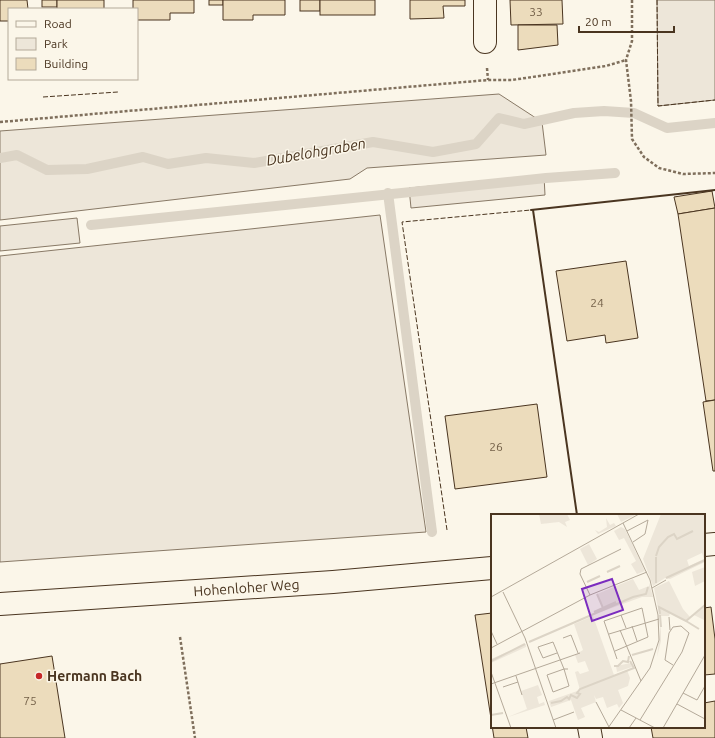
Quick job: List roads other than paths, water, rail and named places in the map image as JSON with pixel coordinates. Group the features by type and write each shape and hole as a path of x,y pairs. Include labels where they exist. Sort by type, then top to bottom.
{"street":[{"path":"485,0 485,42"},
{"path":"705,545 715,544"},
{"name":"Hohenloher Weg","path":"0,604 333,582 491,568"},
{"path":"589,728 591,738"}],"waterway":[{"name":"Dubelohgraben","path":"0,158 17,155 47,170 87,169 143,157 168,164 206,158 254,163 373,142 433,152 476,144 499,118 524,124 574,113 604,111 634,113 667,128 715,123"},
{"name":"Dubelohgraben","path":"91,225 546,178 615,173"},
{"path":"388,193 432,532"}],"place":[{"name":"Hermann Bach","path":"39,676"}]}
